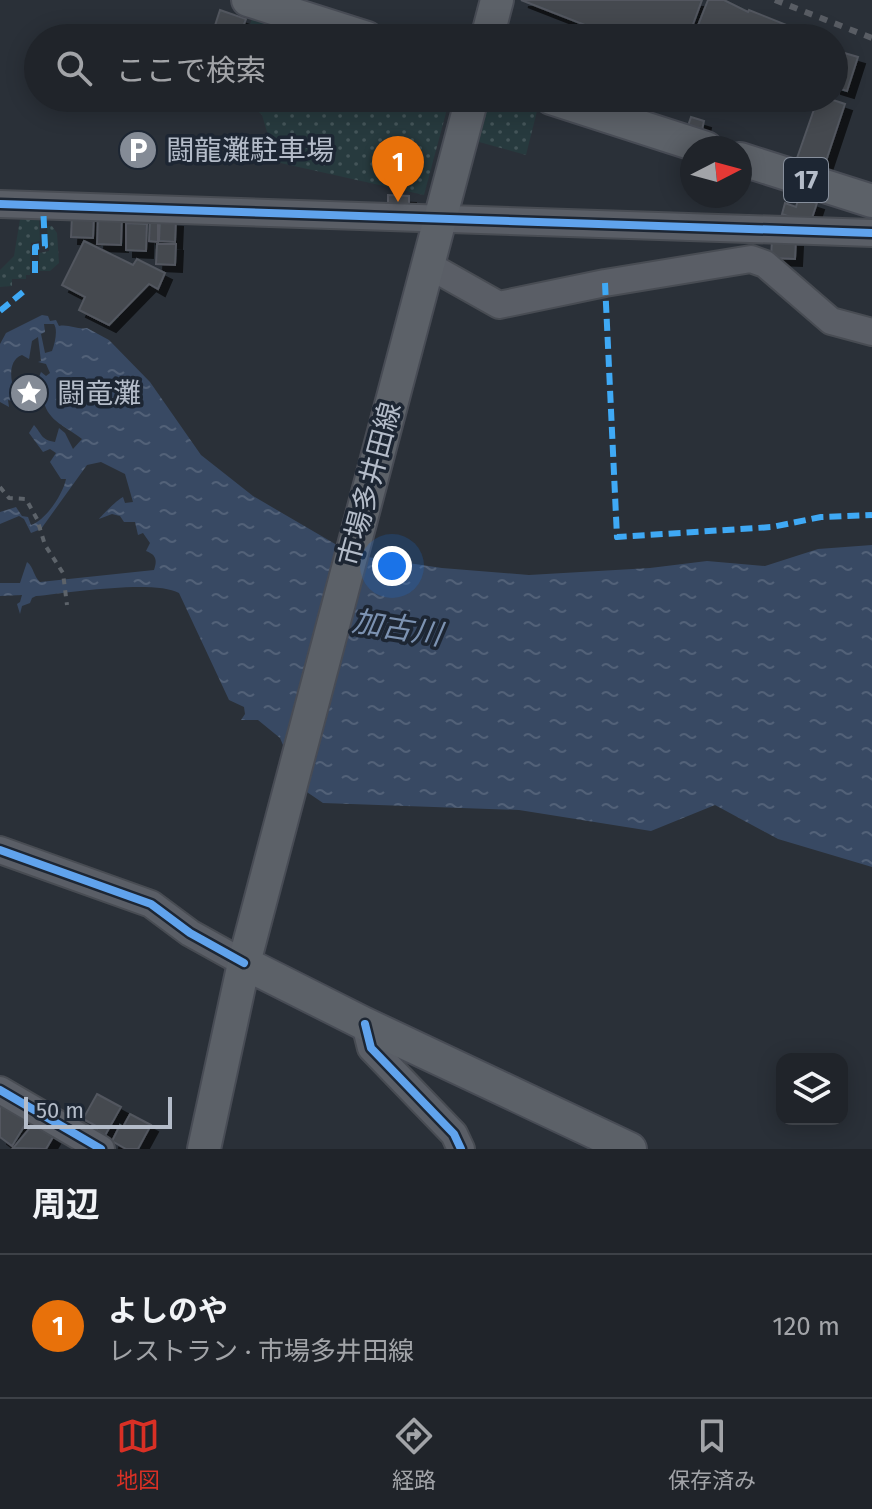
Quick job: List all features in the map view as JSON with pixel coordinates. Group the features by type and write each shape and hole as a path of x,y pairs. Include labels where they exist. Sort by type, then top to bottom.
{"main road":[{"path":"248,0 323,24"},
{"path":"491,24 497,0"},
{"name":"市場多井田線","path":"204,1149 244,963 468,112"},
{"path":"594,112 680,140"},
{"name":"17","path":"752,163 872,201"},
{"path":"244,963 365,1024 630,1149"}],"street":[{"path":"0,204 872,233"},
{"path":"428,265 499,305 605,283 751,259 765,264 831,321 872,332"},
{"path":"0,850 151,904 190,933 244,963"},
{"path":"365,1024 371,1048 454,1134 461,1149"},
{"path":"0,1090 101,1149"}],"path":[{"path":"0,487 9,498 26,499 37,519 45,545 64,576 66,602"}],"green space":[{"path":"252,18 271,24 250,24"},
{"path":"259,112 446,112 424,195 276,162"},
{"path":"486,112 537,112 526,155 479,142"},
{"path":"39,216 40,241 31,243 30,275 26,275 26,279 12,279 12,286 0,287 0,270 14,256 20,219"},
{"path":"47,226 52,226 57,233 59,263 50,271 39,271 39,253 49,251"}],"water":[{"name":"加古川","path":"42,315 48,316 50,321 56,320 59,326 87,328 109,340 150,382 201,455 253,496 354,555 442,568 529,575 650,568 707,561 765,566 818,549 872,545 872,867 778,839 715,805 651,831 519,810 323,803 301,788 280,738 258,720 241,720 245,714 244,707 229,700 179,593 167,589 131,587 36,596 22,606 20,614 17,604 22,595 0,596 0,583 20,583 27,562 40,582 154,570 156,561 146,551 150,543 143,533 138,535 135,522 124,522 120,516 112,514 99,519 123,497 125,503 133,502 125,474 101,462 87,465 41,529 31,533 19,516 0,524 0,512 16,507 22,516 28,517 31,525 37,522 53,506 64,485 66,479 61,479 50,462 56,453 50,449 43,452 29,433 34,425 44,438 55,442 59,428 73,449 82,439 54,419 44,402 8,400 9,407 0,402 0,344 6,333","holes":["44,324 54,324 56,333 52,351 45,353 41,334 45,332","38,337 41,361 38,362 46,364 50,373 46,376 41,372 36,385 18,388 12,382 13,363 22,355 29,359 32,341"]}],"building":[{"path":"521,0 702,0 693,24 582,24"},
{"path":"708,0 724,0 784,24 699,24"},
{"path":"220,10 246,19 244,24 216,24"},
{"path":"848,54 858,57 848,88"},
{"path":"813,112 842,112 823,170 796,161"},
{"path":"691,117 704,121 702,130 688,126"},
{"path":"388,195 409,196 409,208 388,208"},
{"path":"799,197 817,203 810,224 782,214 785,203 796,207"},
{"path":"72,215 94,216 93,238 71,237"},
{"path":"98,215 122,216 121,245 97,244"},
{"path":"150,219 158,220 158,242 149,241"},
{"path":"160,219 176,220 175,242 159,241"},
{"path":"126,223 147,224 146,251 126,250"},
{"path":"772,240 796,240 795,259 771,258"},
{"path":"84,241 133,265 137,259 165,273 158,289 149,284 109,325 79,310 85,297 62,285"},
{"path":"157,244 176,244 175,265 156,264"},
{"path":"97,1094 121,1107 102,1141 93,1136 98,1127 83,1119"},
{"path":"0,1103 28,1120 12,1146 0,1137"},
{"path":"130,1114 151,1125 138,1149 126,1149 112,1141"},
{"path":"33,1124 53,1137 46,1149 13,1148"}],"railway":[{"path":"775,0 836,24"},
{"path":"848,29 872,38"}],"marked path":[{"path":"35,273 35,247 45,246 43,205"},
{"path":"605,283 617,537 772,527 821,517 872,515"},
{"path":"0,311 23,292"}],"cycle path":[{"path":"0,204 872,233"},
{"path":"0,850 151,904 190,933 244,963"},
{"path":"365,1024 371,1048 454,1134 461,1149"},
{"path":"0,1090 101,1149"}],"place":[{"name":"闘龍灘駐車場","path":"138,150"},
{"name":"よしのや","path":"398,202"},
{"name":"闘竜灘","path":"29,393"}]}
